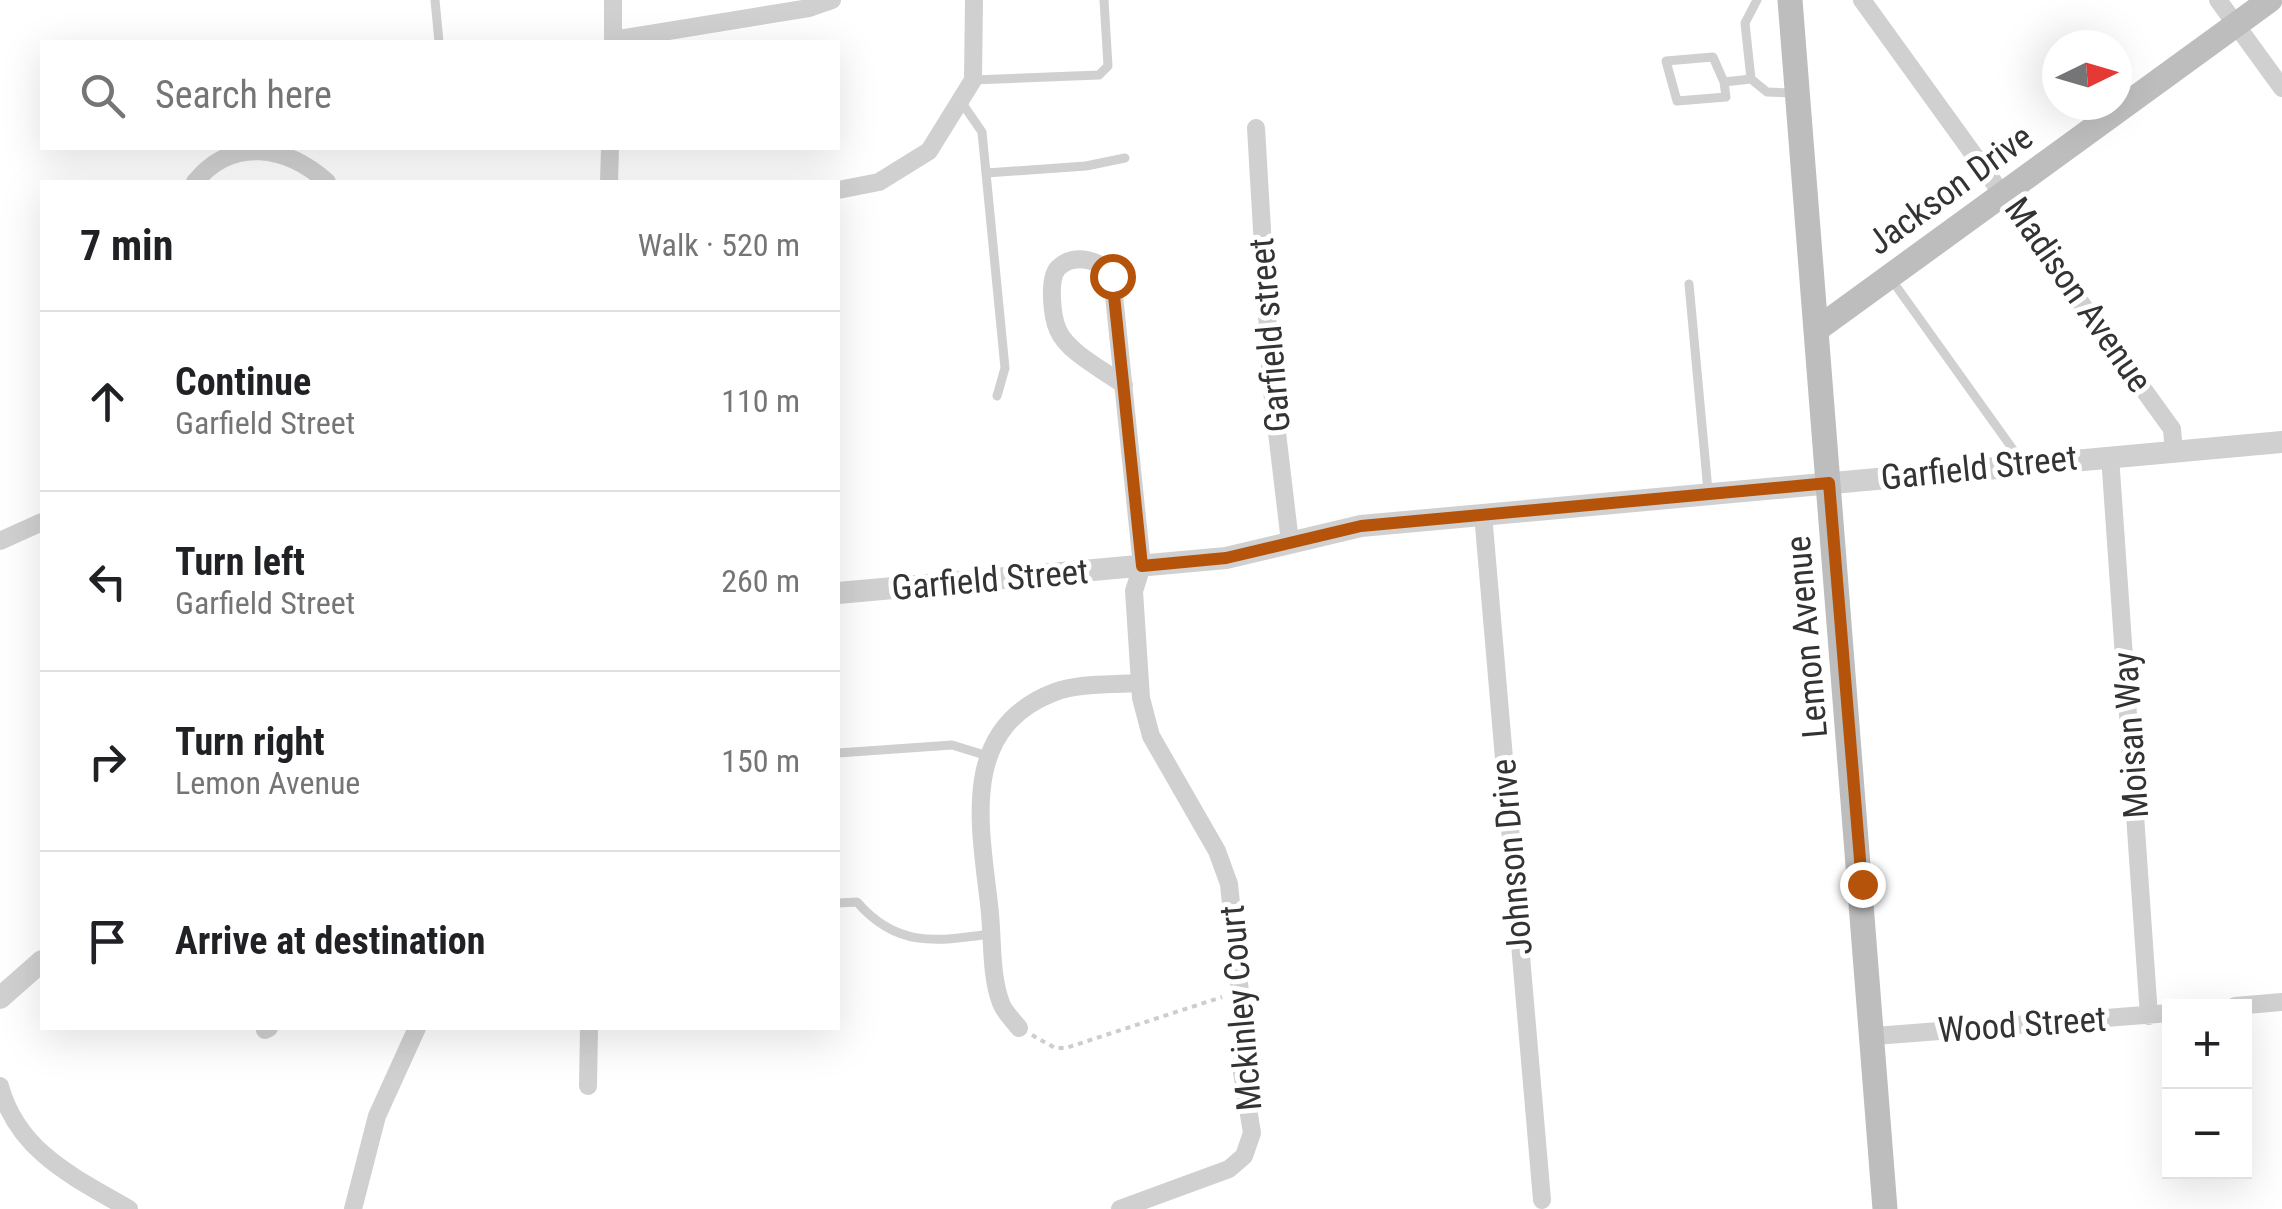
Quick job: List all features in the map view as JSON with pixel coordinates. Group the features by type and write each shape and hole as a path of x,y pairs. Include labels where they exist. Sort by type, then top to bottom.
{"main road":[{"name":"Lemon Avenue","path":"1790,0 1885,1209"},
{"name":"Jackson Drive","path":"1816,330 2270,0"}],"street":[{"path":"613,0 613,40"},
{"path":"619,40 809,8 832,0"},
{"path":"840,190 879,182 918,162 962,103 973,80 974,0"},
{"name":"Madison Avenue","path":"1862,0 2172,428 2174,452"},
{"path":"2218,0 2282,88"},
{"name":"Garfield street","path":"1256,128 1271,382 1290,542"},
{"path":"197,180 222,158 254,150 292,157 323,180"},
{"path":"609,180 610,150"},
{"path":"1124,385 1066,342 1057,329 1052,281 1057,269 1069,262 1094,261 1106,266 1112,276 1124,385 1142,566"},
{"name":"Garfield Street","path":"840,593 1226,558 1361,526 2282,442"},
{"name":"Moisan Way","path":"2110,456 2148,1016"},
{"name":"Johnson Drive","path":"1483,514 1542,1200"},
{"path":"0,541 40,523"},
{"name":"Mckinley Court","path":"1120,1209 1228,1170 1244,1156 1252,1133 1242,1072 1244,1022 1229,884 1217,852 1151,736 1138,682 1134,591 1142,566"},
{"path":"1019,1028 1001,1004 992,933 978,796 988,756 1008,722 1026,705 1058,690 1138,682"},
{"path":"0,998 40,963"},
{"path":"2252,1005 2282,1002"},
{"name":"Wood Street","path":"1874,1036 2162,1014"},
{"path":"352,1209 377,1116 416,1030"},
{"path":"588,1086 589,1030"},
{"path":"0,1086 5,1104 52,1166 130,1209"}],"lane":[{"path":"435,0 439,40"},
{"path":"973,80 1099,75 1108,66 1104,0"},
{"path":"1757,0 1745,23 1751,79 1767,92 1796,93"},
{"path":"1713,57 1724,82 1726,96 1677,101 1666,62 1713,57"},
{"path":"1724,82 1751,79"},
{"path":"962,103 982,132 1005,368 996,396"},
{"path":"986,174 1086,166 1125,158"},
{"path":"1890,277 2023,464"},
{"path":"1689,284 1708,494"},
{"path":"840,753 952,745 988,756"},
{"path":"840,903 857,902 871,918 903,938 992,933"}],"path":[{"path":"1019,1028 1054,1048 1066,1048 1222,997"}],"route":[{"path":"1112,276 1142,566 1226,558 1361,526 1829,483 1862,884"}]}
